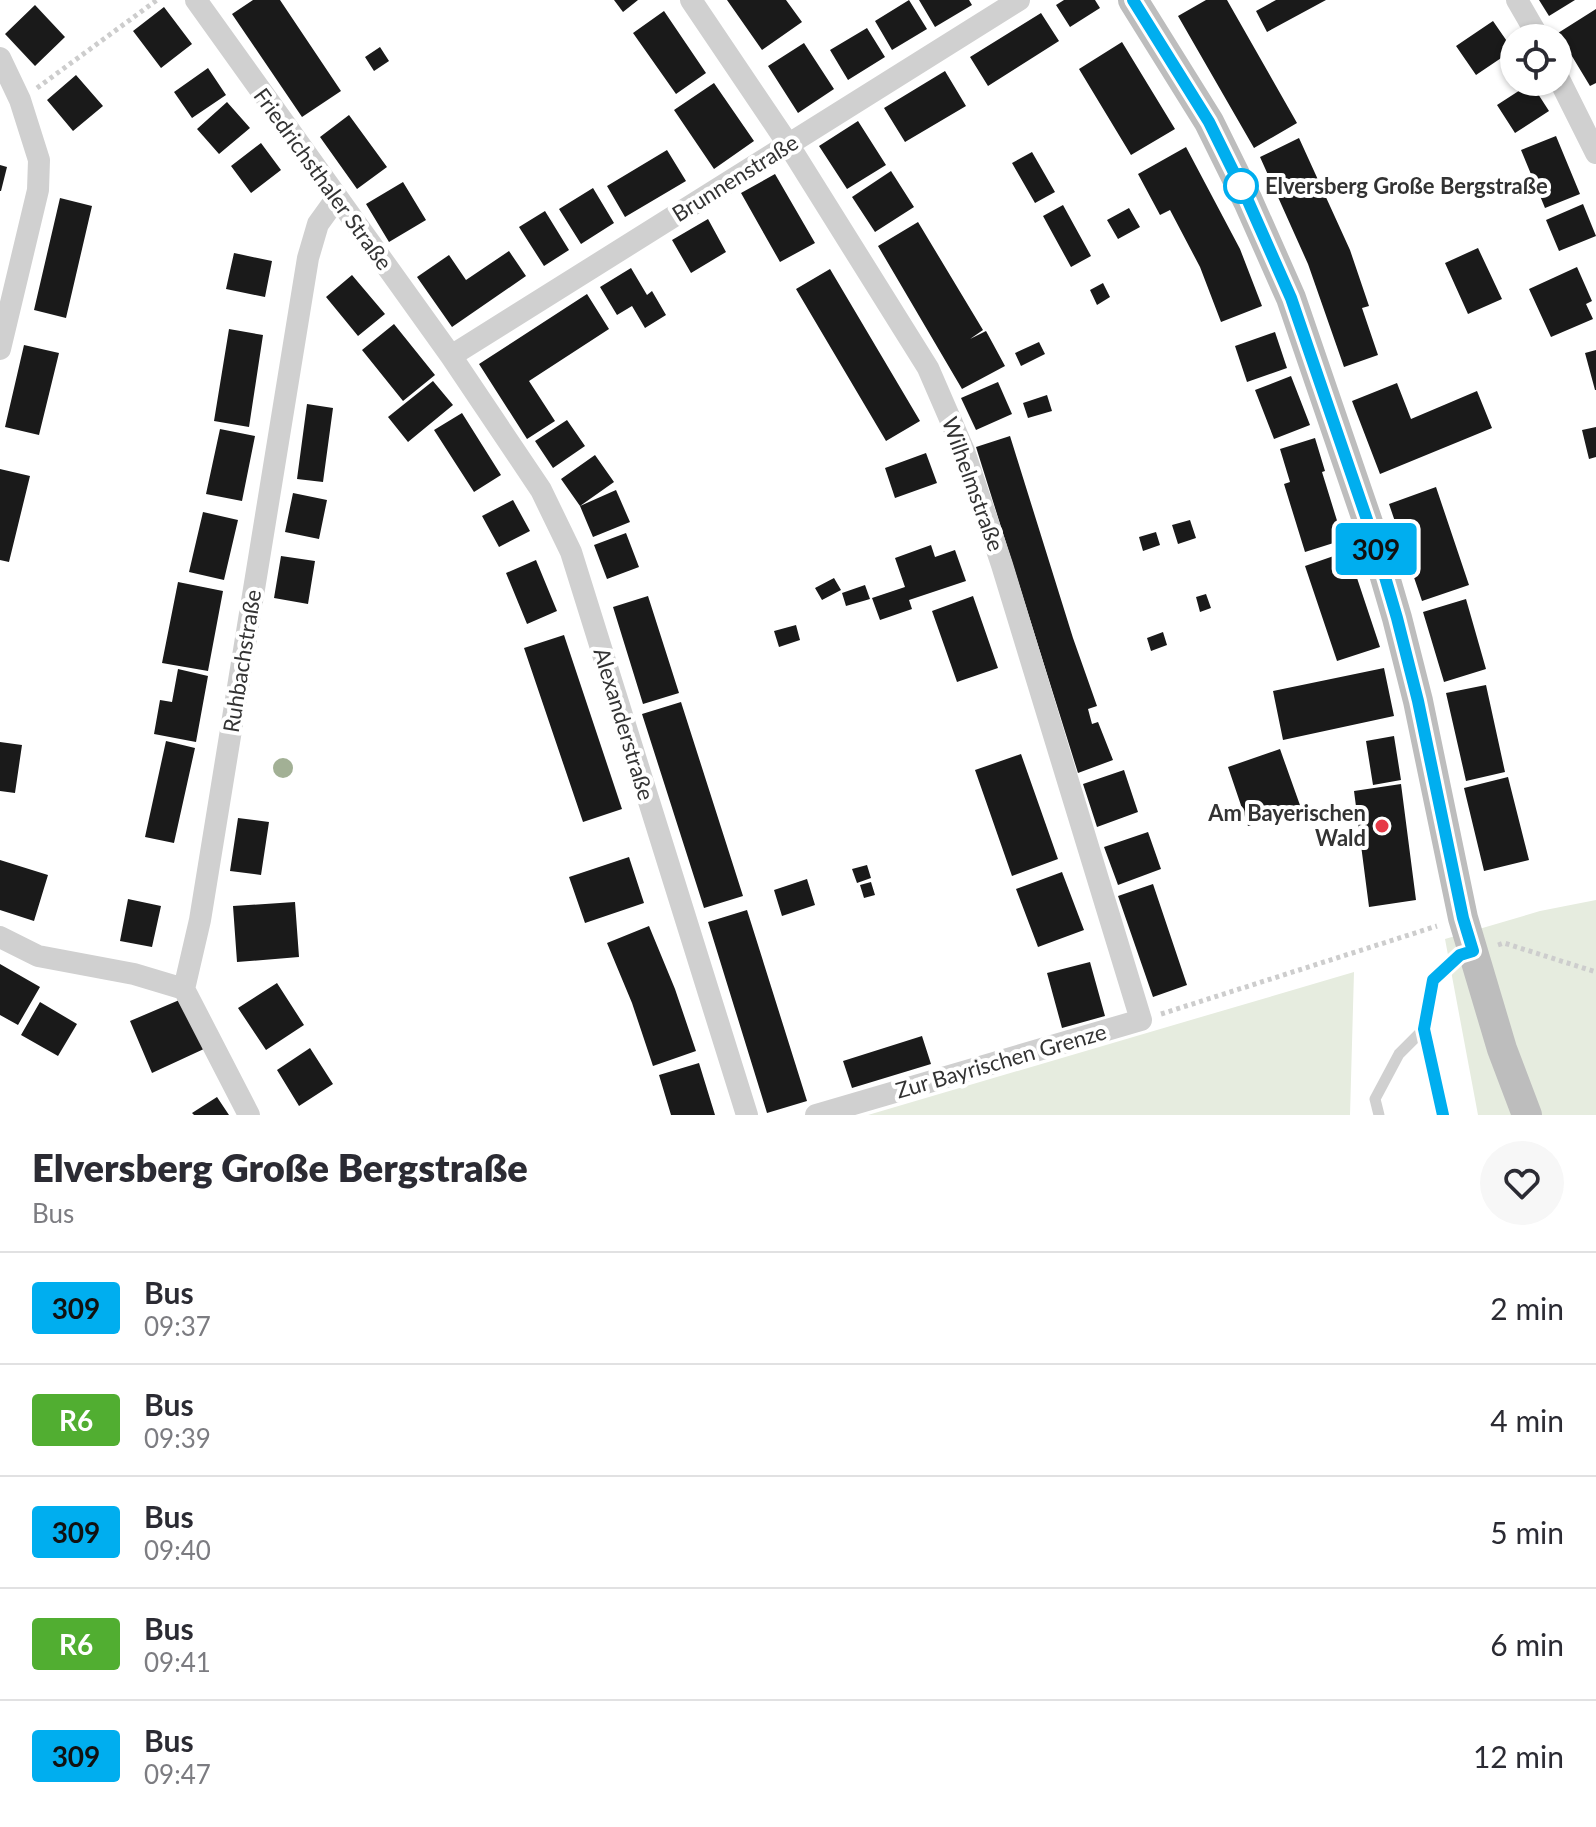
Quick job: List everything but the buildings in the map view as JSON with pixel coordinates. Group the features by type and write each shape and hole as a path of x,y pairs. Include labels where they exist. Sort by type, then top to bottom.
{"main road":[{"path":"1133,0 1209,122 1291,298 1375,543 1397,618 1418,701 1463,918 1502,1049 1527,1115"}],"street":[{"name":"Friedrichsthaler Straße","path":"196,0 451,356"},
{"name":"Wilhelmstraße","path":"691,0 788,144 928,368 964,451 1002,565 1141,1020"},
{"name":"Brunnenstraße","path":"451,356 1019,0"},
{"path":"1517,0 1531,24"},
{"path":"0,58 20,100 39,160 38,190 0,349"},
{"path":"1568,96 1596,153"},
{"name":"Ruhbachstraße","path":"184,989 200,920 308,258 318,224 336,199"},
{"name":"Alexanderstraße","path":"451,356 541,490 571,552 747,1115"},
{"path":"0,937 38,956 134,974 184,989 249,1115"},
{"name":"Zur Bayrischen Grenze","path":"816,1115 1141,1020"}],"lane":[{"path":"1443,1115 1424,1029 1433,980 1460,955 1473,951"},
{"path":"1379,1115 1375,1099 1399,1054 1424,1029"}],"path":[{"path":"20,100 157,0"},
{"path":"1170,1011 1463,918"},
{"path":"1473,951 1504,943 1596,972"}],"shaded area":[{"path":"1596,900 1596,1115 1478,1115 1445,939 1540,911"},
{"path":"1354,972 1350,1115 868,1115"}],"bus line":[{"name":"309","path":"1133,0 1209,122 1291,298 1375,543 1397,618 1418,701 1463,918 1473,951 1460,955 1433,980 1424,1029 1443,1115"}],"place":[{"name":"Elversberg Große Bergstraße","path":"1241,186"},
{"name":"Am Bayerischen Wald","path":"1382,826"}]}
